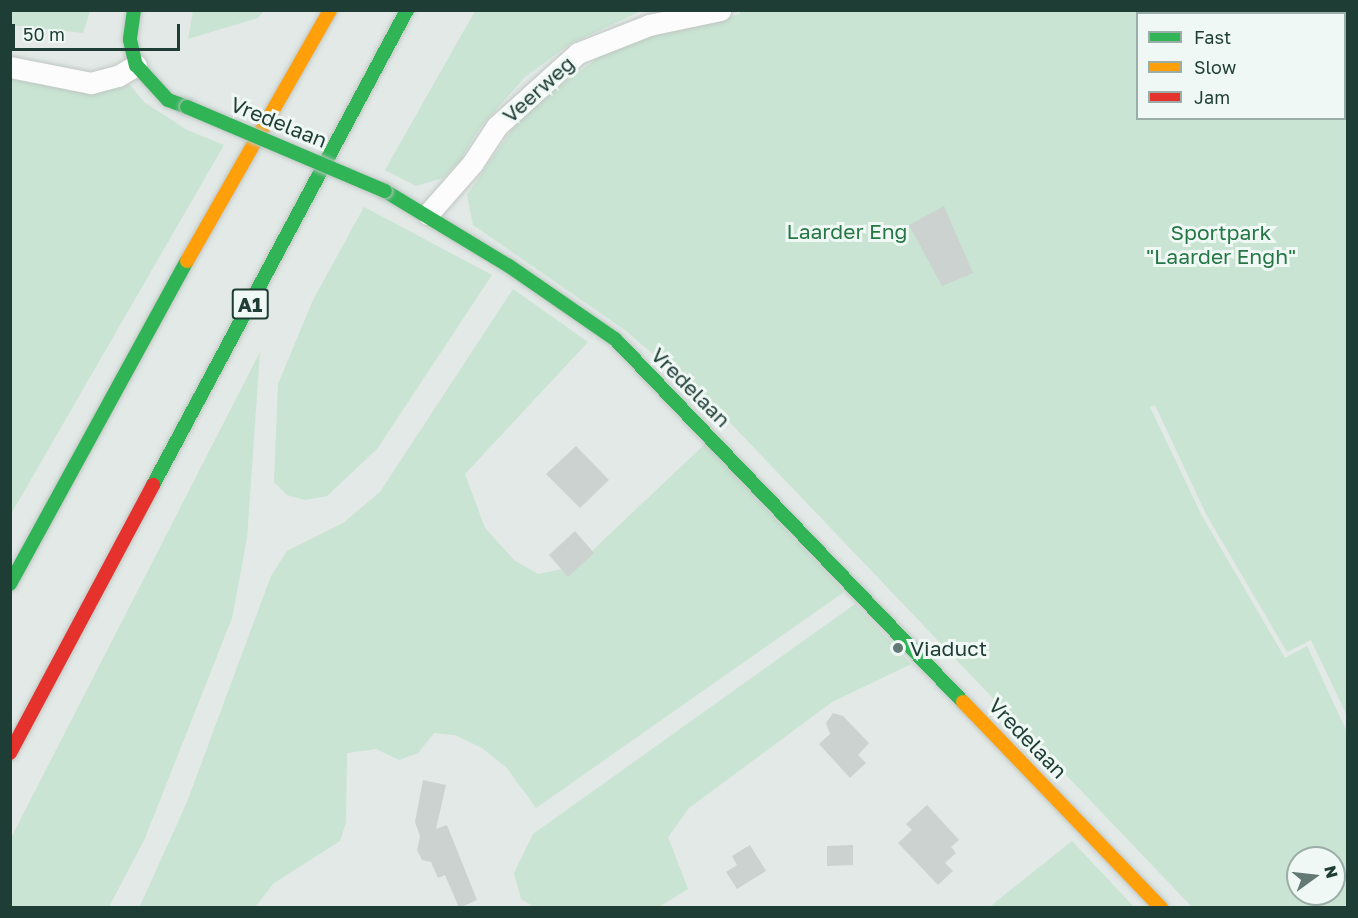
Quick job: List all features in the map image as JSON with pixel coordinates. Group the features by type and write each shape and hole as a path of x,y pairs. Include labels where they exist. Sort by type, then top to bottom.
{"main road":[{"path":"134,10 130,40 136,65"},
{"path":"10,584 267,115 330,10"},
{"name":"A1","path":"10,753 407,10"},
{"name":"Vredelaan","path":"136,65 168,100 385,191 428,214 615,339 1161,908"}],"street":[{"name":"Veerweg","path":"428,214 472,164 497,126 578,52 649,25 720,10"},
{"path":"10,67 91,83 136,65"}],"green space":[{"path":"11,10 90,11 83,33 11,25"},
{"path":"193,10 264,11 258,18 188,39"},
{"path":"475,11 641,11 570,44 525,77 479,129 459,162 443,178 416,186 385,170"},
{"path":"740,11 1314,11 1136,12 1136,120 1346,120 1347,55 1347,716 1311,640 1287,652 1206,514 1155,405 1150,407 1202,516 1285,658 1307,646 1347,732 1347,907 1192,907 719,411 625,330 473,225 467,195 524,112 606,52 648,35 740,14"},
{"path":"11,75 109,89 129,84 144,102 187,130 224,145 11,514"},
{"path":"364,207 492,275 377,449 327,496 305,500 287,495 274,482 278,384 313,300"},
{"path":"513,289 588,342 465,474 485,528 514,560 538,574 576,566 705,444 844,592 536,808 507,768 482,748 455,735 434,733 418,753 399,760 376,749 347,753 346,822 340,841 274,883 255,907 139,908 187,802 271,576 287,551 343,523 380,492"},
{"path":"260,352 247,538 232,618 145,838 109,907 11,907 11,838"},
{"path":"855,604 911,664 832,702 689,808 668,837 688,889 659,907 535,907 521,899 514,873 533,834"},
{"path":"1072,841 1134,907 990,907 998,900"}],"building":[{"path":"944,206 973,273 942,286 909,225"},
{"path":"576,446 609,480 580,508 546,474"},
{"path":"575,531 594,553 568,577 549,555"},
{"path":"833,713 843,716 869,743 858,755 866,763 850,778 819,744 830,734 826,723"},
{"path":"423,780 446,785 436,829 447,825 477,900 459,908 445,875 438,878 431,862 422,860 417,850 420,836 415,822"},
{"path":"927,805 959,840 951,847 956,853 945,863 953,871 938,885 898,843 912,830 906,824"},
{"path":"750,845 766,871 737,889 726,872 737,865 732,856"},
{"path":"853,845 853,865 827,866 827,846"}],"traffic: fast":[{"path":"134,10 130,40 136,65 168,100 187,107"},
{"path":"153,485 407,10"},
{"path":"187,107 385,191"},
{"path":"385,191 509,266 615,339 963,702"},
{"path":"10,584 187,261"}],"traffic: slow":[{"path":"187,261 330,10"},
{"path":"963,702 1161,908"}],"traffic: jam":[{"path":"10,753 153,485"}],"place":[{"name":"Viaduct","path":"898,648"}],"park label":[{"name":"Laarder Eng","path":"847,231"},
{"name":"Sportpark \"Laarder Engh\"","path":"1221,244"}]}
